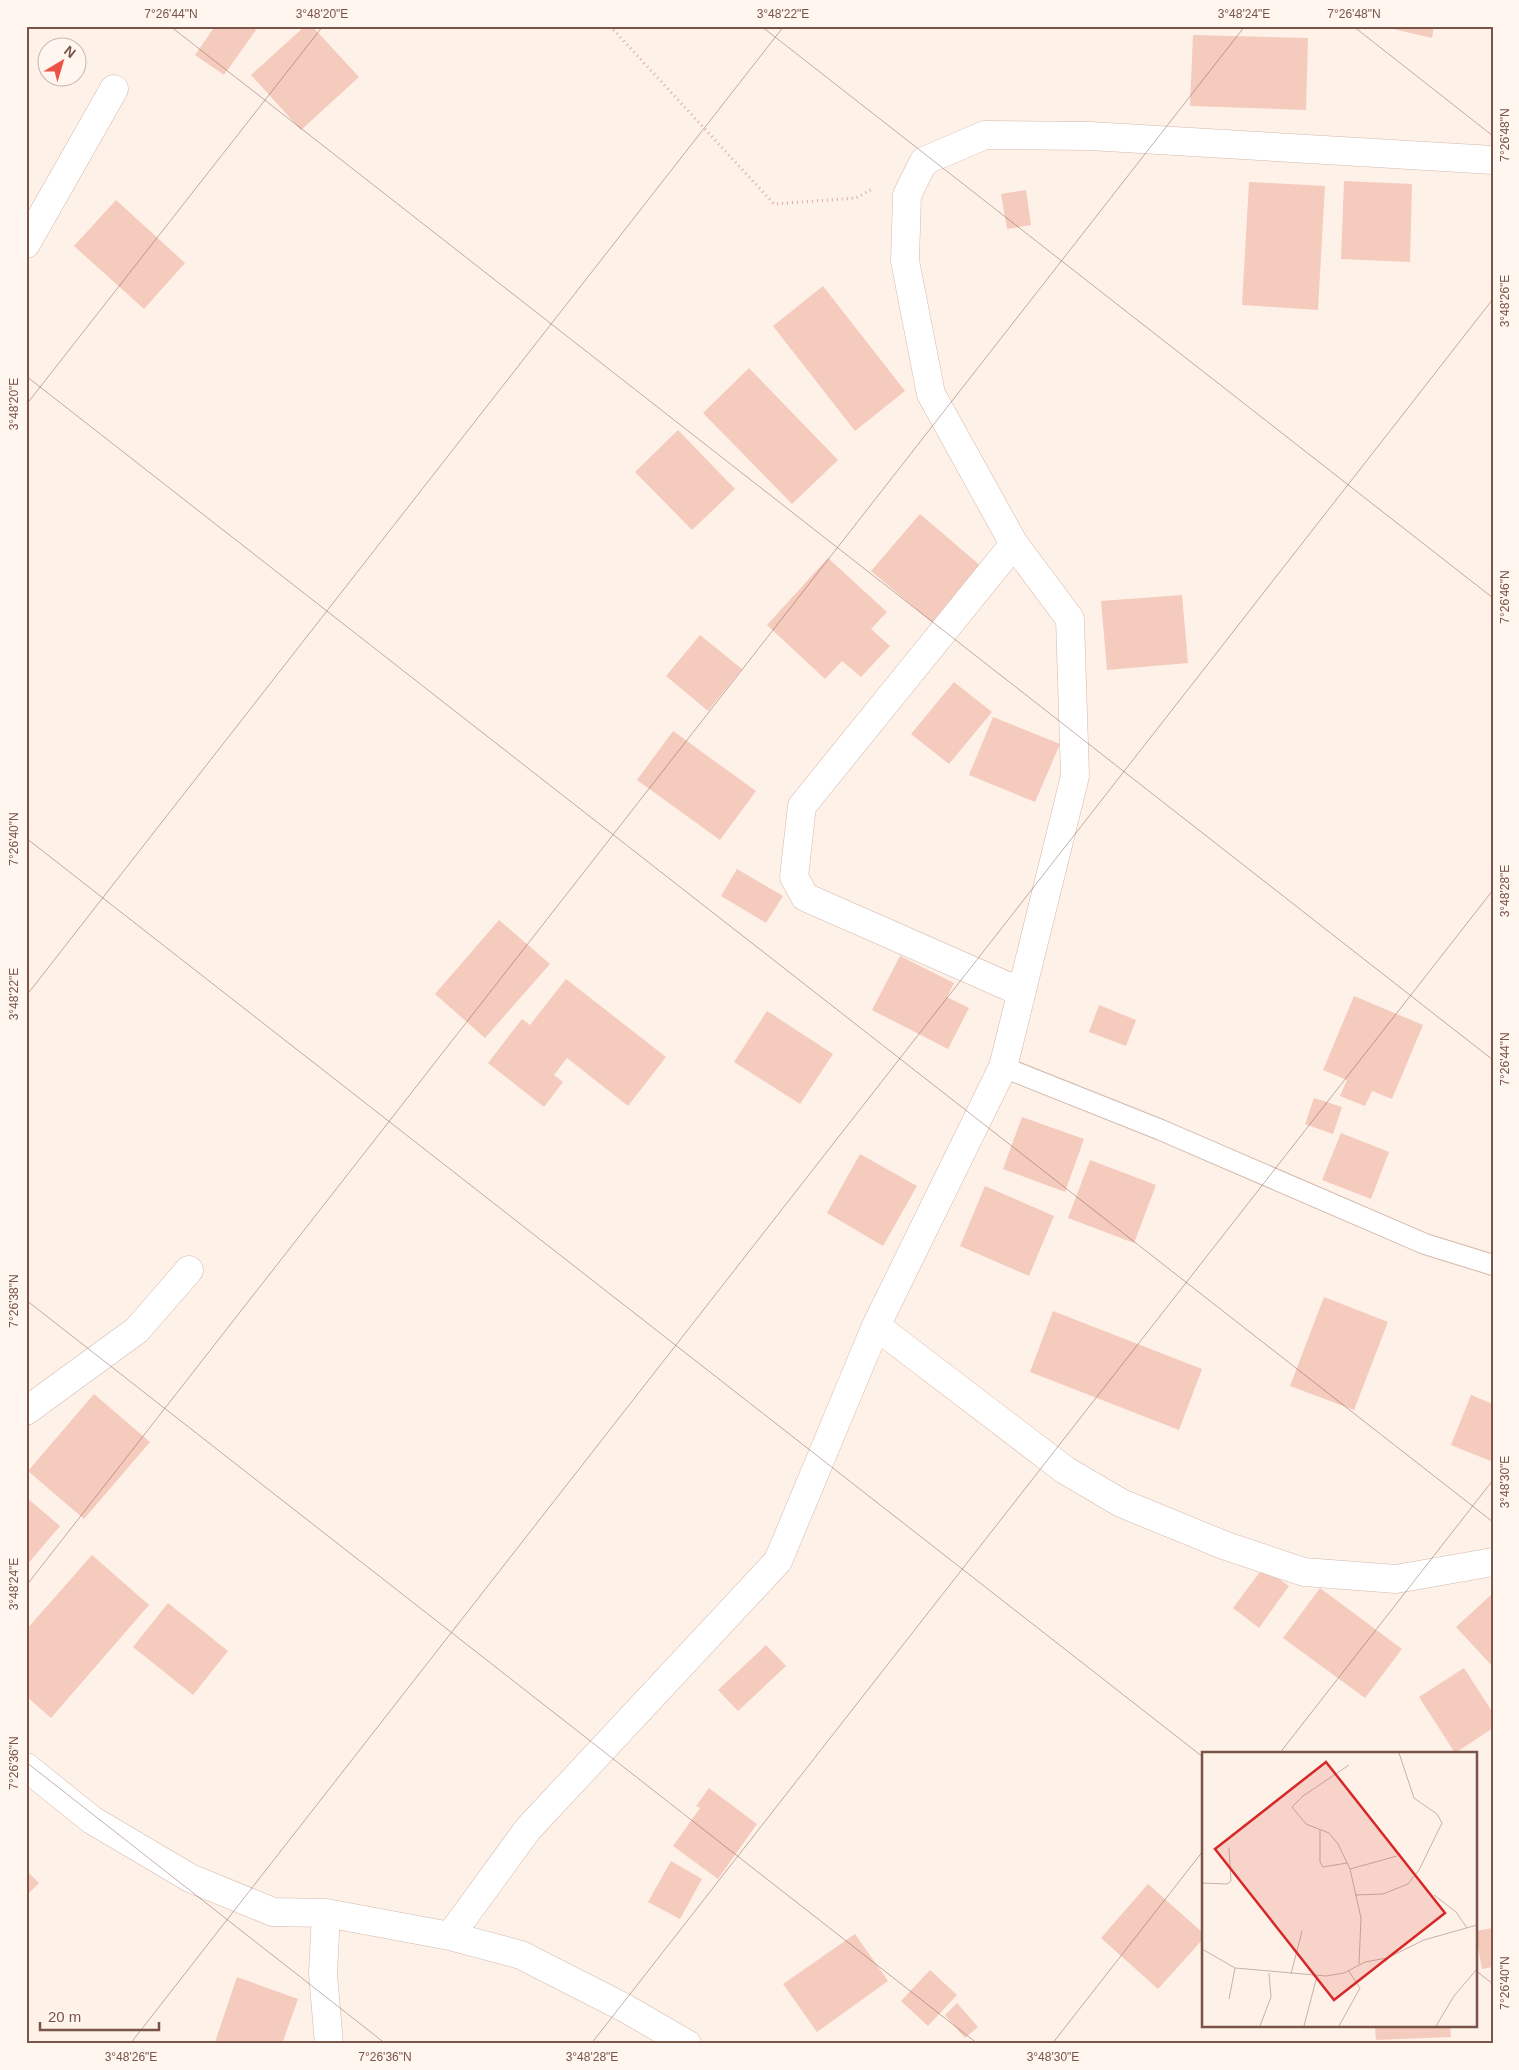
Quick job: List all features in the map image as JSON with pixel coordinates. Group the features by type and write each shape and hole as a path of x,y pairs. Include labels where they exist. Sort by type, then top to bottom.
{"street":[{"path":"26,244 114,89"},
{"path":"450,1936 528,1829 778,1561 876,1326 1003,1067 1076,776 1070,619 1014,544 930,394 905,261 907,195 924,161 985,135 1100,136 1493,160"},
{"path":"1014,544 802,806 794,877 805,896 1021,992"},
{"path":"26,1411 137,1330 189,1270"},
{"path":"876,1326 1065,1470 1121,1503 1226,1546 1304,1572 1396,1579 1493,1562"},
{"path":"26,1767 92,1820 190,1878 273,1912 326,1913 450,1936 521,1955 625,2008 687,2044"},
{"path":"326,1913 323,1974 329,2044"}],"lane":[{"path":"1003,1067 1161,1130 1424,1244 1493,1265"}],"path":[{"path":"610,26 774,204 856,198 924,161"}],"building":[{"path":"215,26 250,26 256,30 224,75 195,55"},
{"path":"305,26 312,26 359,77 301,130 251,75"},
{"path":"1380,26 1434,26 1432,38"},
{"path":"1193,35 1308,38 1306,110 1190,106"},
{"path":"1344,181 1412,184 1410,262 1341,259"},
{"path":"1249,182 1325,186 1318,310 1242,305"},
{"path":"1026,190 1031,225 1007,229 1001,194"},
{"path":"116,200 185,263 144,309 74,246"},
{"path":"823,286 905,391 855,431 773,326"},
{"path":"749,368 838,460 792,504 703,413"},
{"path":"678,430 735,489 692,530 635,472"},
{"path":"920,514 982,567 934,624 871,571"},
{"path":"828,558 887,612 871,629 890,646 861,677 842,661 825,679 767,625"},
{"path":"1182,595 1188,663 1107,670 1101,601"},
{"path":"700,635 742,669 708,711 666,676"},
{"path":"954,682 992,712 949,764 911,734"},
{"path":"993,717 1060,744 1035,802 969,775"},
{"path":"673,731 756,791 720,840 637,780"},
{"path":"737,869 783,896 766,923 721,896"},
{"path":"499,920 550,964 485,1038 435,994"},
{"path":"900,956 954,983 947,997 969,1008 948,1049 872,1010"},
{"path":"566,979 666,1057 628,1106 567,1058 554,1075 563,1082 544,1107 488,1063 522,1019 530,1025"},
{"path":"1354,996 1423,1025 1392,1099 1372,1091 1365,1106 1340,1096 1347,1080 1323,1070"},
{"path":"1099,1005 1136,1020 1126,1046 1089,1032"},
{"path":"767,1011 833,1054 800,1104 734,1062"},
{"path":"1314,1098 1342,1107 1333,1134 1305,1124"},
{"path":"1022,1117 1084,1139 1065,1192 1003,1169"},
{"path":"1341,1133 1389,1152 1371,1199 1322,1180"},
{"path":"860,1154 917,1186 883,1246 827,1213"},
{"path":"1090,1160 1156,1185 1134,1243 1068,1218"},
{"path":"985,1186 1054,1216 1029,1276 960,1246"},
{"path":"1324,1297 1388,1322 1354,1410 1290,1386"},
{"path":"1053,1311 1202,1369 1179,1430 1030,1372"},
{"path":"94,1394 150,1442 84,1519 28,1471"},
{"path":"1471,1395 1493,1404 1493,1462 1451,1445"},
{"path":"26,1497 60,1526 26,1566"},
{"path":"92,1555 149,1605 51,1718 26,1696 26,1630"},
{"path":"1263,1568 1289,1586 1259,1628 1233,1608"},
{"path":"1320,1588 1402,1649 1365,1698 1283,1638"},
{"path":"1493,1593 1493,1665 1492,1666 1456,1627"},
{"path":"168,1603 228,1651 193,1695 133,1647"},
{"path":"766,1645 786,1666 738,1711 718,1690"},
{"path":"1464,1668 1493,1713 1493,1728 1454,1752 1419,1697"},
{"path":"709,1788 757,1824 718,1879 673,1846 700,1808 696,1806"},
{"path":"671,1861 702,1879 680,1919 648,1902"},
{"path":"26,1870 39,1883 26,1896"},
{"path":"1148,1884 1202,1932 1202,1940 1158,1989 1101,1938"},
{"path":"1493,1928 1493,1967 1482,1969 1476,1931"},
{"path":"855,1934 888,1981 817,2032 783,1984"},
{"path":"930,1970 957,1995 928,2026 901,2001"},
{"path":"237,1977 298,1999 282,2044 215,2042"},
{"path":"957,2003 978,2027 965,2038 945,2015"},
{"path":"1375,2028 1450,2028 1451,2037 1376,2040"}]}
